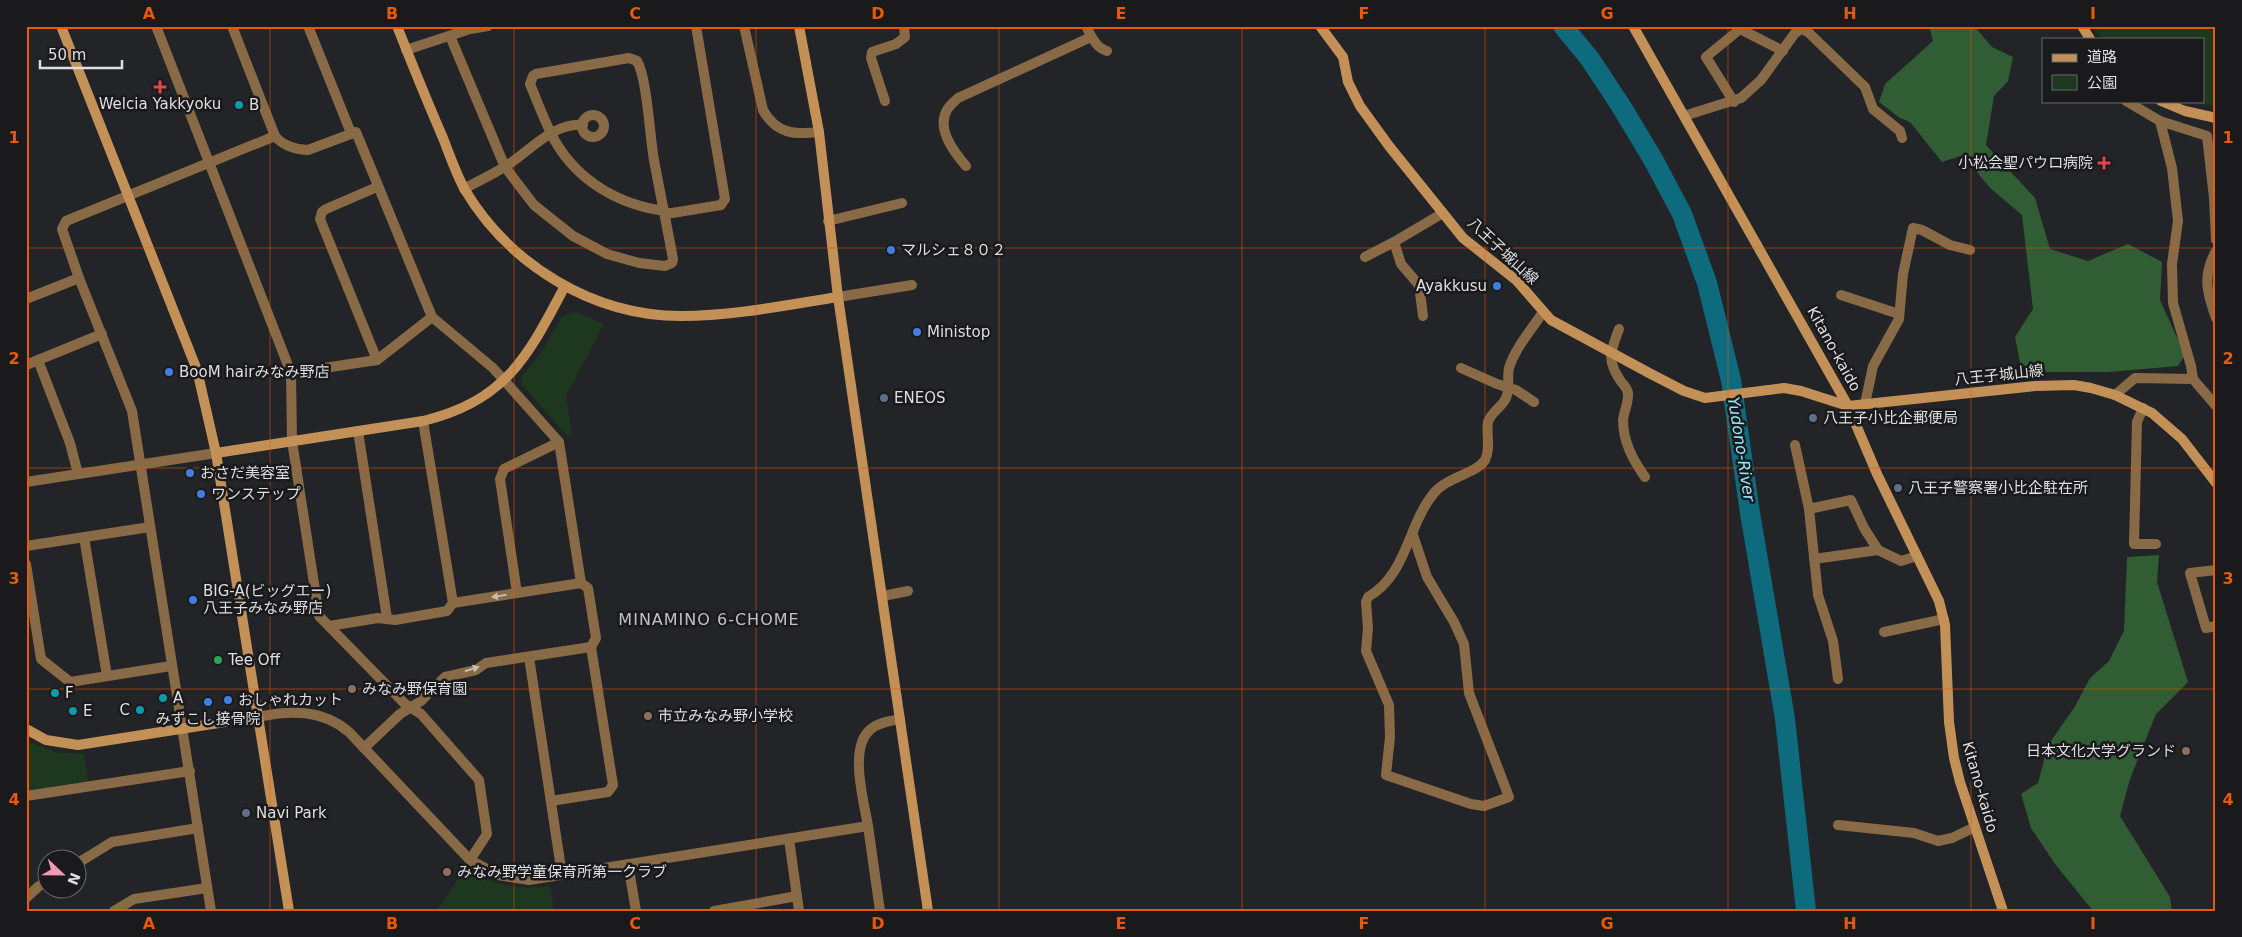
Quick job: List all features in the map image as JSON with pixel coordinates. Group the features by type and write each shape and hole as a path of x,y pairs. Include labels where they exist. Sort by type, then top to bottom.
{"street":[{"path":"61,26 197,370 216,453 289,911"},
{"path":"156,26 291,373 292,442 319,616 400,700 421,714 479,780 487,834 470,860"},
{"path":"232,26 275,136 280,142 300,150 308,150 356,132 377,187 432,316 493,368 559,442 581,583"},
{"path":"308,26 351,133"},
{"path":"397,26 464,189 506,243 529,264 565,286 603,303 618,307 654,314 681,316 733,312 912,285"},
{"path":"406,50 488,26"},
{"path":"450,36 505,167 520,188 551,220 584,243 607,254 639,263 669,265 673,259 665,213 654,160 639,64 634,59 629,58 536,74 533,76 530,84 551,134 570,162 592,184 626,202 665,213 721,204 726,199 696,26"},
{"path":"744,26 763,110 767,118 785,131 799,135 819,132"},
{"path":"799,26 819,132 838,296 928,911"},
{"path":"885,101 871,58 872,52 896,44 905,37 904,26"},
{"path":"1086,26 1102,50 1108,52"},
{"name":"八王子城山線","path":"1320,26 1342,57 1348,82 1360,106 1389,146 1463,238 1516,280 1543,312 1560,326 1610,354 1684,391 1705,398 1752,393 1776,388 1791,389 1848,406 2054,385 2091,388 2115,395 2143,408 2168,426 2182,439 2216,483"},
{"name":"Kitano-kaido","path":"1633,26 1848,406 1877,474 1939,601 1944,619 1951,745 1960,782 2003,911"},
{"path":"2082,26 2089,38"},
{"path":"1734,102 1706,57 1740,29 1783,51"},
{"path":"1684,116 1742,98 1761,80 1795,33 1801,29 1808,32 1865,87 1873,109 1900,130 1902,138"},
{"path":"966,166 956,154 945,134 943,122 947,110 958,98 1091,36"},
{"path":"2128,102 2160,121 2207,136 2214,198 2216,240"},
{"path":"2163,102 2185,111 2216,118"},
{"path":"2160,121 2172,168 2178,221 2172,264 2172,294 2193,379 2216,406"},
{"path":"464,189 505,167 551,134 567,126 583,125"},
{"path":"211,911 131,405 62,233 66,221 275,136"},
{"path":"377,187 326,209 322,212 320,220 377,360"},
{"path":"828,221 902,203"},
{"path":"1365,257 1443,213"},
{"path":"1865,404 1873,366 1899,320 1904,268 1913,228 1922,230 1950,245 1970,250"},
{"path":"1394,242 1402,264 1419,285 1423,316"},
{"path":"2216,251 2210,261 2206,290 2216,318"},
{"path":"26,299 79,278"},
{"path":"26,482 292,442 439,417 471,404 517,368 532,348 565,286"},
{"path":"1841,294 1899,314"},
{"path":"1413,535 1428,577 1454,622 1464,644 1469,693 1509,797 1484,806 1471,804 1386,775 1390,737 1389,705 1366,651 1368,628 1366,602 1368,597 1378,591 1406,552 1423,509 1434,492 1449,480 1480,466 1484,461 1487,455 1488,423 1491,416 1507,397 1510,367 1516,352 1543,312"},
{"path":"291,373 377,360 432,316"},
{"path":"1619,330 1610,354 1611,366 1627,389 1628,396 1623,420 1630,456 1645,477"},
{"path":"26,365 102,334"},
{"path":"38,360 70,443 78,474"},
{"path":"1461,368 1516,390 1534,402"},
{"path":"2115,395 2135,378 2193,379"},
{"path":"2143,408 2137,422 2134,544 2156,544"},
{"path":"423,421 453,603"},
{"path":"358,431 387,618"},
{"path":"517,593 500,480 504,470 559,442"},
{"path":"1795,445 1809,509 1818,595 1833,640 1838,679"},
{"path":"1809,509 1851,500 1864,528 1878,550"},
{"path":"26,546 150,527"},
{"path":"84,537 107,676"},
{"path":"1814,559 1878,550 1900,560 1909,560 1917,556"},
{"path":"26,564 29,595 41,658 70,682 171,666"},
{"path":"2216,570 2190,573 2206,628 2216,626"},
{"path":"329,626 387,618 395,620 447,611 453,603 581,583 588,588 596,638 591,647 613,785 608,792 551,802"},
{"path":"883,596 908,591"},
{"path":"1884,632 1944,619"},
{"path":"364,748 400,714 421,701 450,674 476,670 486,663 591,647"},
{"path":"529,657 562,875"},
{"path":"26,729 46,740 78,745 291,712 322,717 345,729 470,860 494,873 516,879 538,880 868,826"},
{"path":"880,911 858,761 860,746 872,728 900,719"},
{"path":"26,796 190,771"},
{"path":"1838,824 1914,833 1938,841 1952,838 1975,828"},
{"path":"88,858 112,842 198,828"},
{"path":"789,838 799,911"},
{"path":"628,864 636,911"},
{"path":"26,898 38,886"},
{"path":"114,911 134,899 207,888"},
{"path":"714,911 797,896"}],"green space":[{"path":"1929,26 1974,26 1992,47 2013,57 2008,81 1994,96 1986,145 2035,198 2050,249 2088,261 2128,244 2162,262 2160,300 2185,355 2178,366 2109,372 2022,372 2015,337 2033,309 2022,215 1990,188 1963,155 1942,162 1910,122 1900,118 1879,102 1885,84 1933,41"},
{"path":"2093,26 2216,26 2216,107 2196,102 2204,102 2204,38 2101,38"},
{"path":"576,312 604,324 566,396 572,435 568,437 522,385 521,378 542,351 562,317"},
{"path":"2159,555 2157,582 2188,682 2156,714 2130,779 2120,816 2170,897 2172,911 2093,911 2055,864 2031,828 2021,794 2038,783 2048,745 2074,708 2090,678 2109,661 2124,631 2127,557"},
{"path":"26,741 59,753 84,754 88,781 26,791"},
{"path":"466,868 496,883 516,887 550,886 554,911 436,911"}],"waterway":[{"name":"Yudono-River","path":"1563,26 1590,59 1654,161 1682,214 1707,283 1731,380 1750,513 1785,719 1806,911"}],"place":[{"name":"Welcia Yakkyoku","path":"160,87"},
{"name":"B","path":"239,105"},
{"name":"小松会聖パウロ病院","path":"2104,163"},
{"name":"マルシェ８０２","path":"891,250"},
{"name":"Ayakkusu","path":"1497,286"},
{"name":"Ministop","path":"917,332"},
{"name":"BooM hairみなみ野店","path":"169,372"},
{"name":"ENEOS","path":"884,398"},
{"name":"八王子小比企郵便局","path":"1813,418"},
{"name":"おさだ美容室","path":"190,473"},
{"name":"八王子警察署小比企駐在所","path":"1898,488"},
{"name":"ワンステップ","path":"201,494"},
{"name":"BIG-A(ビッグエー) 八王子みなみ野店","path":"193,600"},
{"name":"Tee Off","path":"218,660"},
{"name":"みなみ野保育園","path":"352,689"},
{"name":"F","path":"55,693"},
{"name":"A","path":"163,698"},
{"name":"おしゃれカット","path":"228,700"},
{"name":"みずこし接骨院","path":"208,702"},
{"name":"C","path":"140,710"},
{"name":"E","path":"73,711"},
{"name":"市立みなみ野小学校","path":"648,716"},
{"name":"日本文化大学グランド","path":"2186,751"},
{"name":"Navi Park","path":"246,813"},
{"name":"みなみ野学童保育所第一クラブ","path":"447,872"}],"district":[{"name":"MINAMINO 6-CHOME","path":"709,619"}]}
